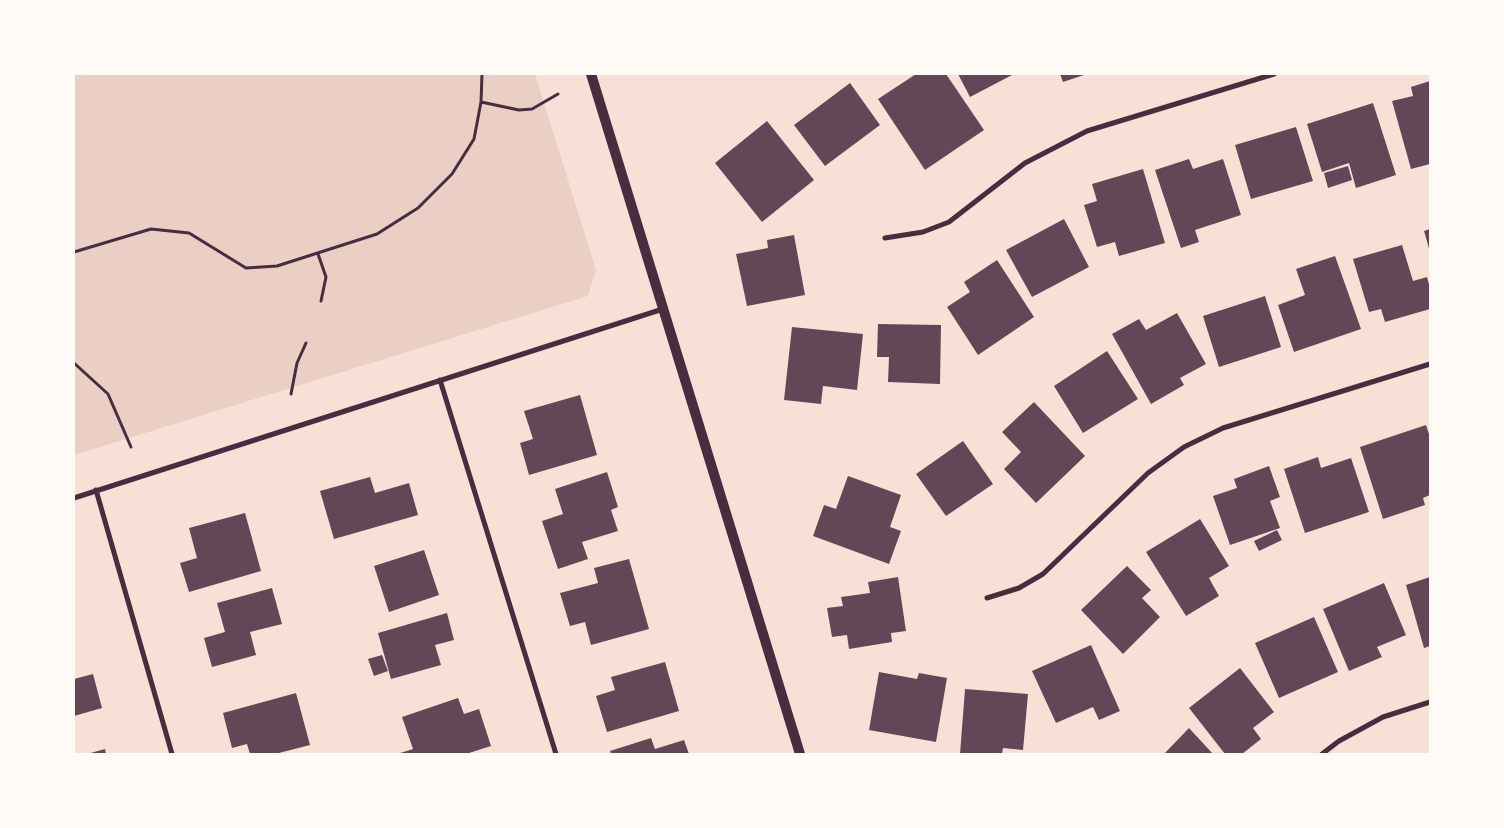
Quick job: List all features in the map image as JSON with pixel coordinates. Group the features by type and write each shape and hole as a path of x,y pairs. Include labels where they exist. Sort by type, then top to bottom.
{"main road":[{"path":"591,74 800,754"}],"street":[{"path":"885,238 923,232 949,222 1025,163 1087,131 1274,74"},
{"path":"74,498 663,308"},
{"path":"987,598 1018,588 1043,574 1148,473 1184,447 1223,428 1430,364"},
{"path":"440,380 556,754"},
{"path":"96,490 172,754"},
{"path":"1322,754 1339,741 1382,717 1430,702"}],"path":[{"path":"74,252 151,229 189,233 246,268 277,266 320,254 378,234 418,208 452,174 474,138 481,102 482,74"},
{"path":"481,102 518,110 532,109 558,94"},
{"path":"320,254 326,277 321,301"},
{"path":"291,394 297,363 306,343"},
{"path":"74,363 108,394 132,447"}],"shaded area":[{"path":"74,74 535,74 596,270 588,296 74,455"}],"building":[{"path":"916,74 946,74 984,130 925,170 878,99"},
{"path":"958,74 1014,74 970,97"},
{"path":"1060,74 1087,74 1063,82"},
{"path":"1430,81 1430,164 1411,169 1392,101 1413,96 1411,87"},
{"path":"850,83 880,125 825,166 794,125"},
{"path":"1373,103 1396,175 1356,188 1349,163 1322,172 1307,124"},
{"path":"767,121 814,180 762,222 715,163"},
{"path":"1296,127 1313,181 1251,199 1235,145"},
{"path":"1189,159 1193,169 1223,159 1241,215 1195,230 1199,242 1181,248 1155,170"},
{"path":"1348,166 1352,180 1328,188 1324,173"},
{"path":"1143,169 1165,243 1119,256 1115,242 1097,247 1084,205 1097,201 1092,184"},
{"path":"1064,219 1089,267 1032,297 1006,250"},
{"path":"1430,229 1430,252 1424,231"},
{"path":"794,235 805,295 747,306 736,254 768,248 767,240"},
{"path":"1402,245 1413,281 1427,277 1430,288 1430,309 1385,322 1381,309 1369,312 1353,259"},
{"path":"1335,256 1361,329 1294,352 1278,305 1305,295 1296,269"},
{"path":"997,260 1034,317 978,355 947,307 970,292 964,282"},
{"path":"1265,296 1281,347 1219,367 1203,316"},
{"path":"1177,313 1206,364 1180,378 1184,385 1151,404 1112,334 1139,319 1146,330"},
{"path":"878,324 941,325 940,384 888,382 889,357 877,357"},
{"path":"792,327 863,334 857,390 823,386 821,404 784,400"},
{"path":"1107,351 1138,399 1083,433 1054,386"},
{"path":"580,395 597,455 529,475 520,443 533,439 524,411"},
{"path":"1034,402 1085,456 1036,503 1004,469 1021,452 1002,432"},
{"path":"1426,425 1430,437 1430,495 1423,498 1425,505 1383,519 1360,447"},
{"path":"963,441 993,484 946,516 916,474"},
{"path":"1318,457 1321,468 1351,458 1369,512 1305,533 1284,469"},
{"path":"1269,466 1280,497 1270,501 1280,528 1230,545 1213,496 1237,488 1234,479"},
{"path":"607,472 618,507 611,510 618,531 582,542 588,559 558,569 542,521 563,514 555,489"},
{"path":"848,476 901,495 890,527 901,531 889,564 813,536 824,505 836,509"},
{"path":"370,477 375,493 409,483 418,515 334,539 320,491"},
{"path":"245,513 261,571 189,592 180,563 197,558 189,528"},
{"path":"1200,519 1229,566 1209,578 1219,596 1186,616 1146,552"},
{"path":"1277,530 1282,540 1259,551 1254,541"},
{"path":"424,550 439,595 389,612 374,566"},
{"path":"629,559 649,629 591,645 585,622 570,626 560,593 598,583 594,568"},
{"path":"1127,566 1151,590 1142,598 1160,617 1123,654 1081,610"},
{"path":"898,577 906,631 891,633 892,642 849,649 847,635 832,637 827,608 843,606 841,597 870,593 868,582"},
{"path":"1430,577 1430,646 1424,648 1406,585"},
{"path":"1384,583 1406,635 1377,647 1382,657 1349,671 1323,609"},
{"path":"272,588 282,624 250,632 256,655 212,667 204,638 225,632 217,603"},
{"path":"447,613 454,640 435,645 441,665 391,679 378,633"},
{"path":"1314,617 1338,672 1279,698 1255,643"},
{"path":"1091,645 1120,711 1099,720 1093,707 1056,723 1032,671"},
{"path":"382,655 388,671 374,676 368,659"},
{"path":"665,662 679,711 607,732 596,696 615,690 611,677"},
{"path":"1240,668 1274,712 1253,728 1261,739 1242,754 1225,754 1189,708"},
{"path":"879,672 917,679 919,673 947,678 936,742 869,730"},
{"path":"93,674 102,708 74,716 74,679"},
{"path":"965,689 1028,694 1023,750 1003,748 1002,754 960,754"},
{"path":"296,693 310,745 275,754 250,754 247,744 232,748 223,713"},
{"path":"458,698 464,714 479,709 491,746 466,754 397,754 413,749 402,717"},
{"path":"1189,728 1213,754 1164,754"},
{"path":"651,738 655,749 684,740 689,754 611,754 610,751"},
{"path":"105,749 106,754 87,754"}]}
